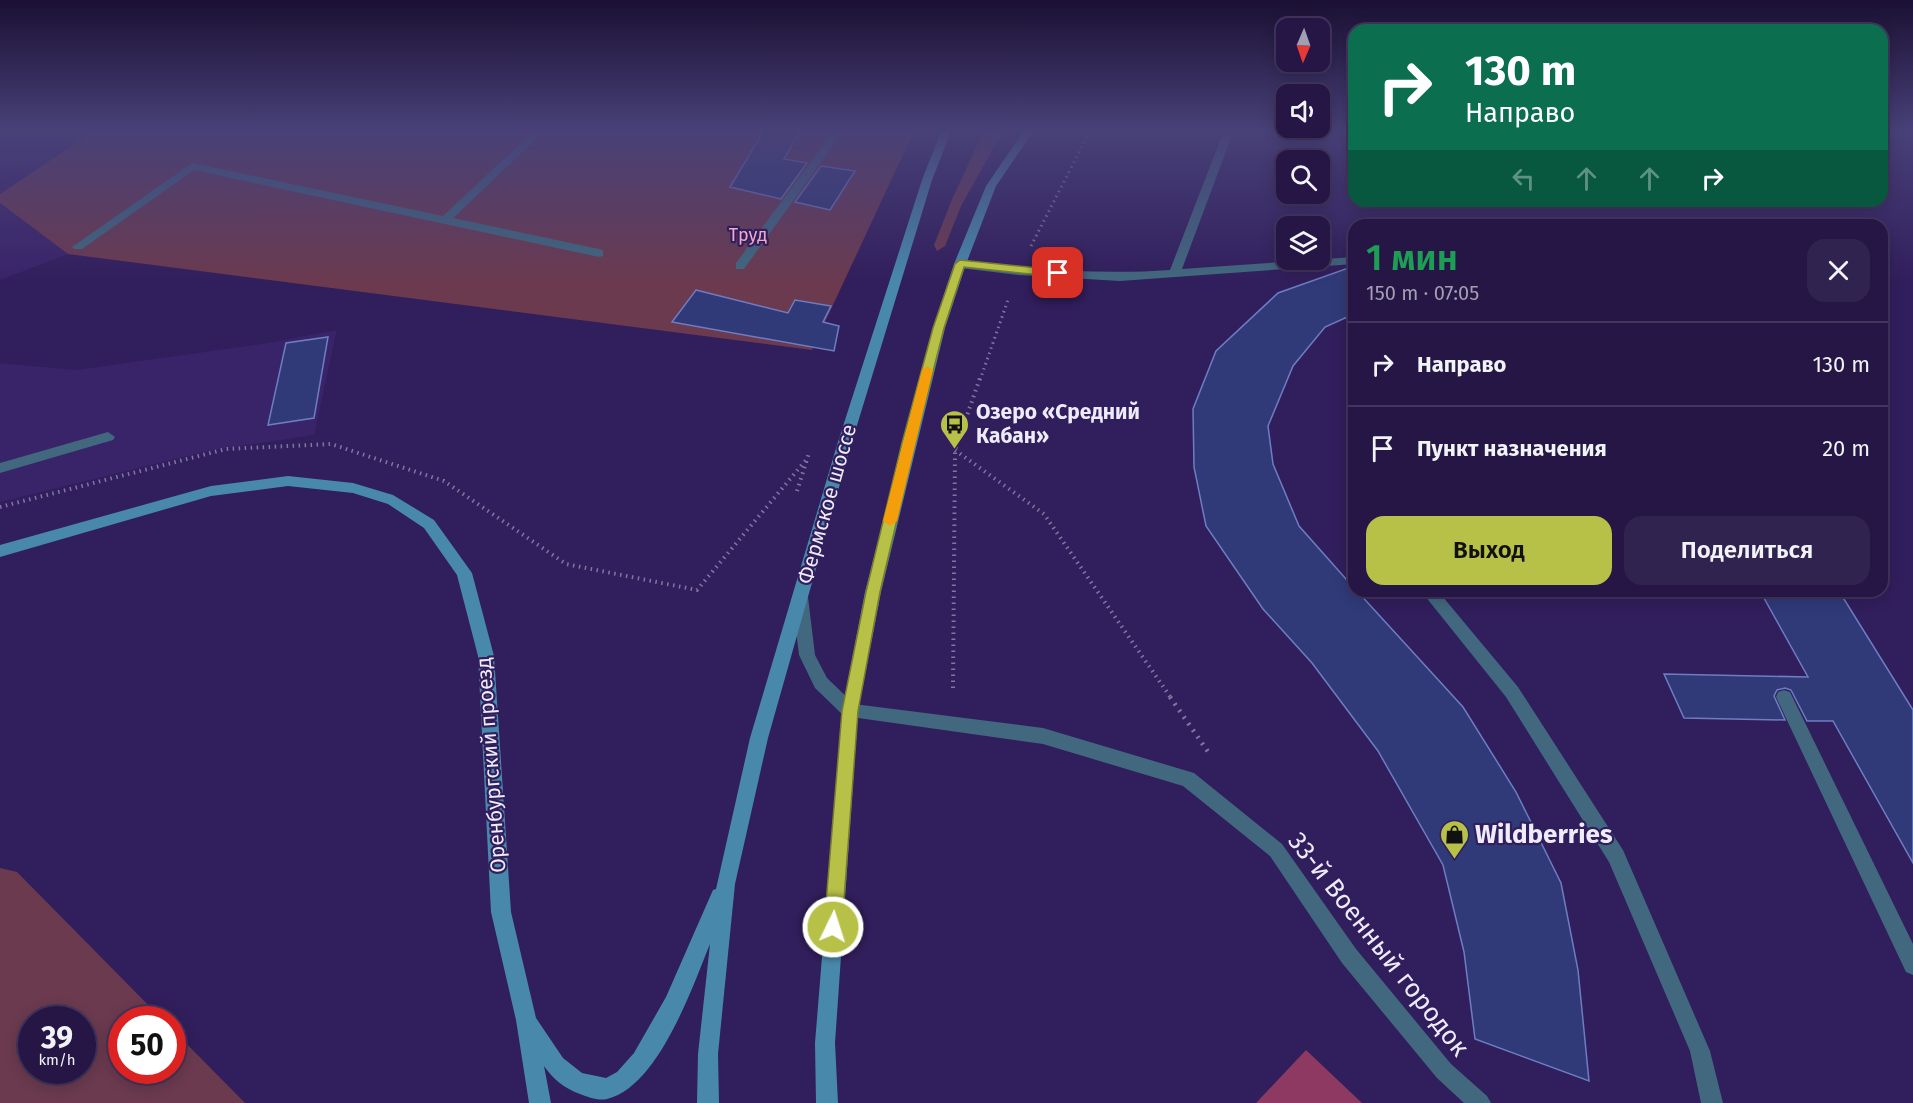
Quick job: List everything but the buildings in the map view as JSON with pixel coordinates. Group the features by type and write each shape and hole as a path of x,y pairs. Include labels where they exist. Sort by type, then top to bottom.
{"main road":[{"name":"Фермское шоссе","path":"708,1103 708,1054 726,884 759,738 844,445 927,180"},
{"path":"826,1103 825,1043 850,711 873,592 939,328 960,264 995,180"},
{"name":"Оренбургский проезд","path":"0,550 211,491 288,481 353,488 393,501 429,524 464,573 486,656 501,912 526,1020 540,1103"},
{"name":"Фермское шоссе","path":"526,1020 564,1074 587,1086 609,1088 632,1074 659,1035 726,884"}],"street":[{"path":"78,247 172,180"},
{"path":"260,180 599,253"},
{"path":"445,220 487,180"},
{"path":"740,266 802,180"},
{"path":"1174,274 1210,180"},
{"path":"960,264 1018,271 1120,277 1348,261"},
{"path":"0,468 108,437"},
{"path":"800,596 807,655 821,683 850,711"},
{"path":"1434,597 1512,692 1616,856 1700,1051 1712,1103"},
{"path":"1784,697 1913,965"},
{"name":"33-й Военный городок","path":"850,711 1043,736 1188,779 1276,850 1349,956 1444,1071 1480,1103"}],"path":[{"path":"953,688 955,450 1018,271 1065,180"},
{"path":"955,450 1044,514 1216,764"}],"shaded area":[{"path":"0,180 20,180 0,194"},
{"path":"0,203 68,254 0,280"},
{"path":"337,330 314,435 208,451 0,502 0,363 76,370 268,343"},
{"path":"1306,1050 1362,1103 1256,1103"}],"green space":[{"name":"Труд","path":"20,180 891,180 812,350 68,254 0,203 0,194"},
{"path":"961,180 975,180 961,206 945,246 937,251 934,245"},
{"path":"0,868 17,872 149,1006 108,1006 108,1084 186,1084 186,1043 245,1103 0,1103"}],"slow traffic":[{"path":"890,521 927,370"}],"place":[{"name":"Озеро «Средний Кабан»","path":"955,450"},
{"name":"Wildberries","path":"1454,860"}],"route":[{"path":"833,927 850,711 873,592 909,443 939,328 960,264 1058,273"}]}
